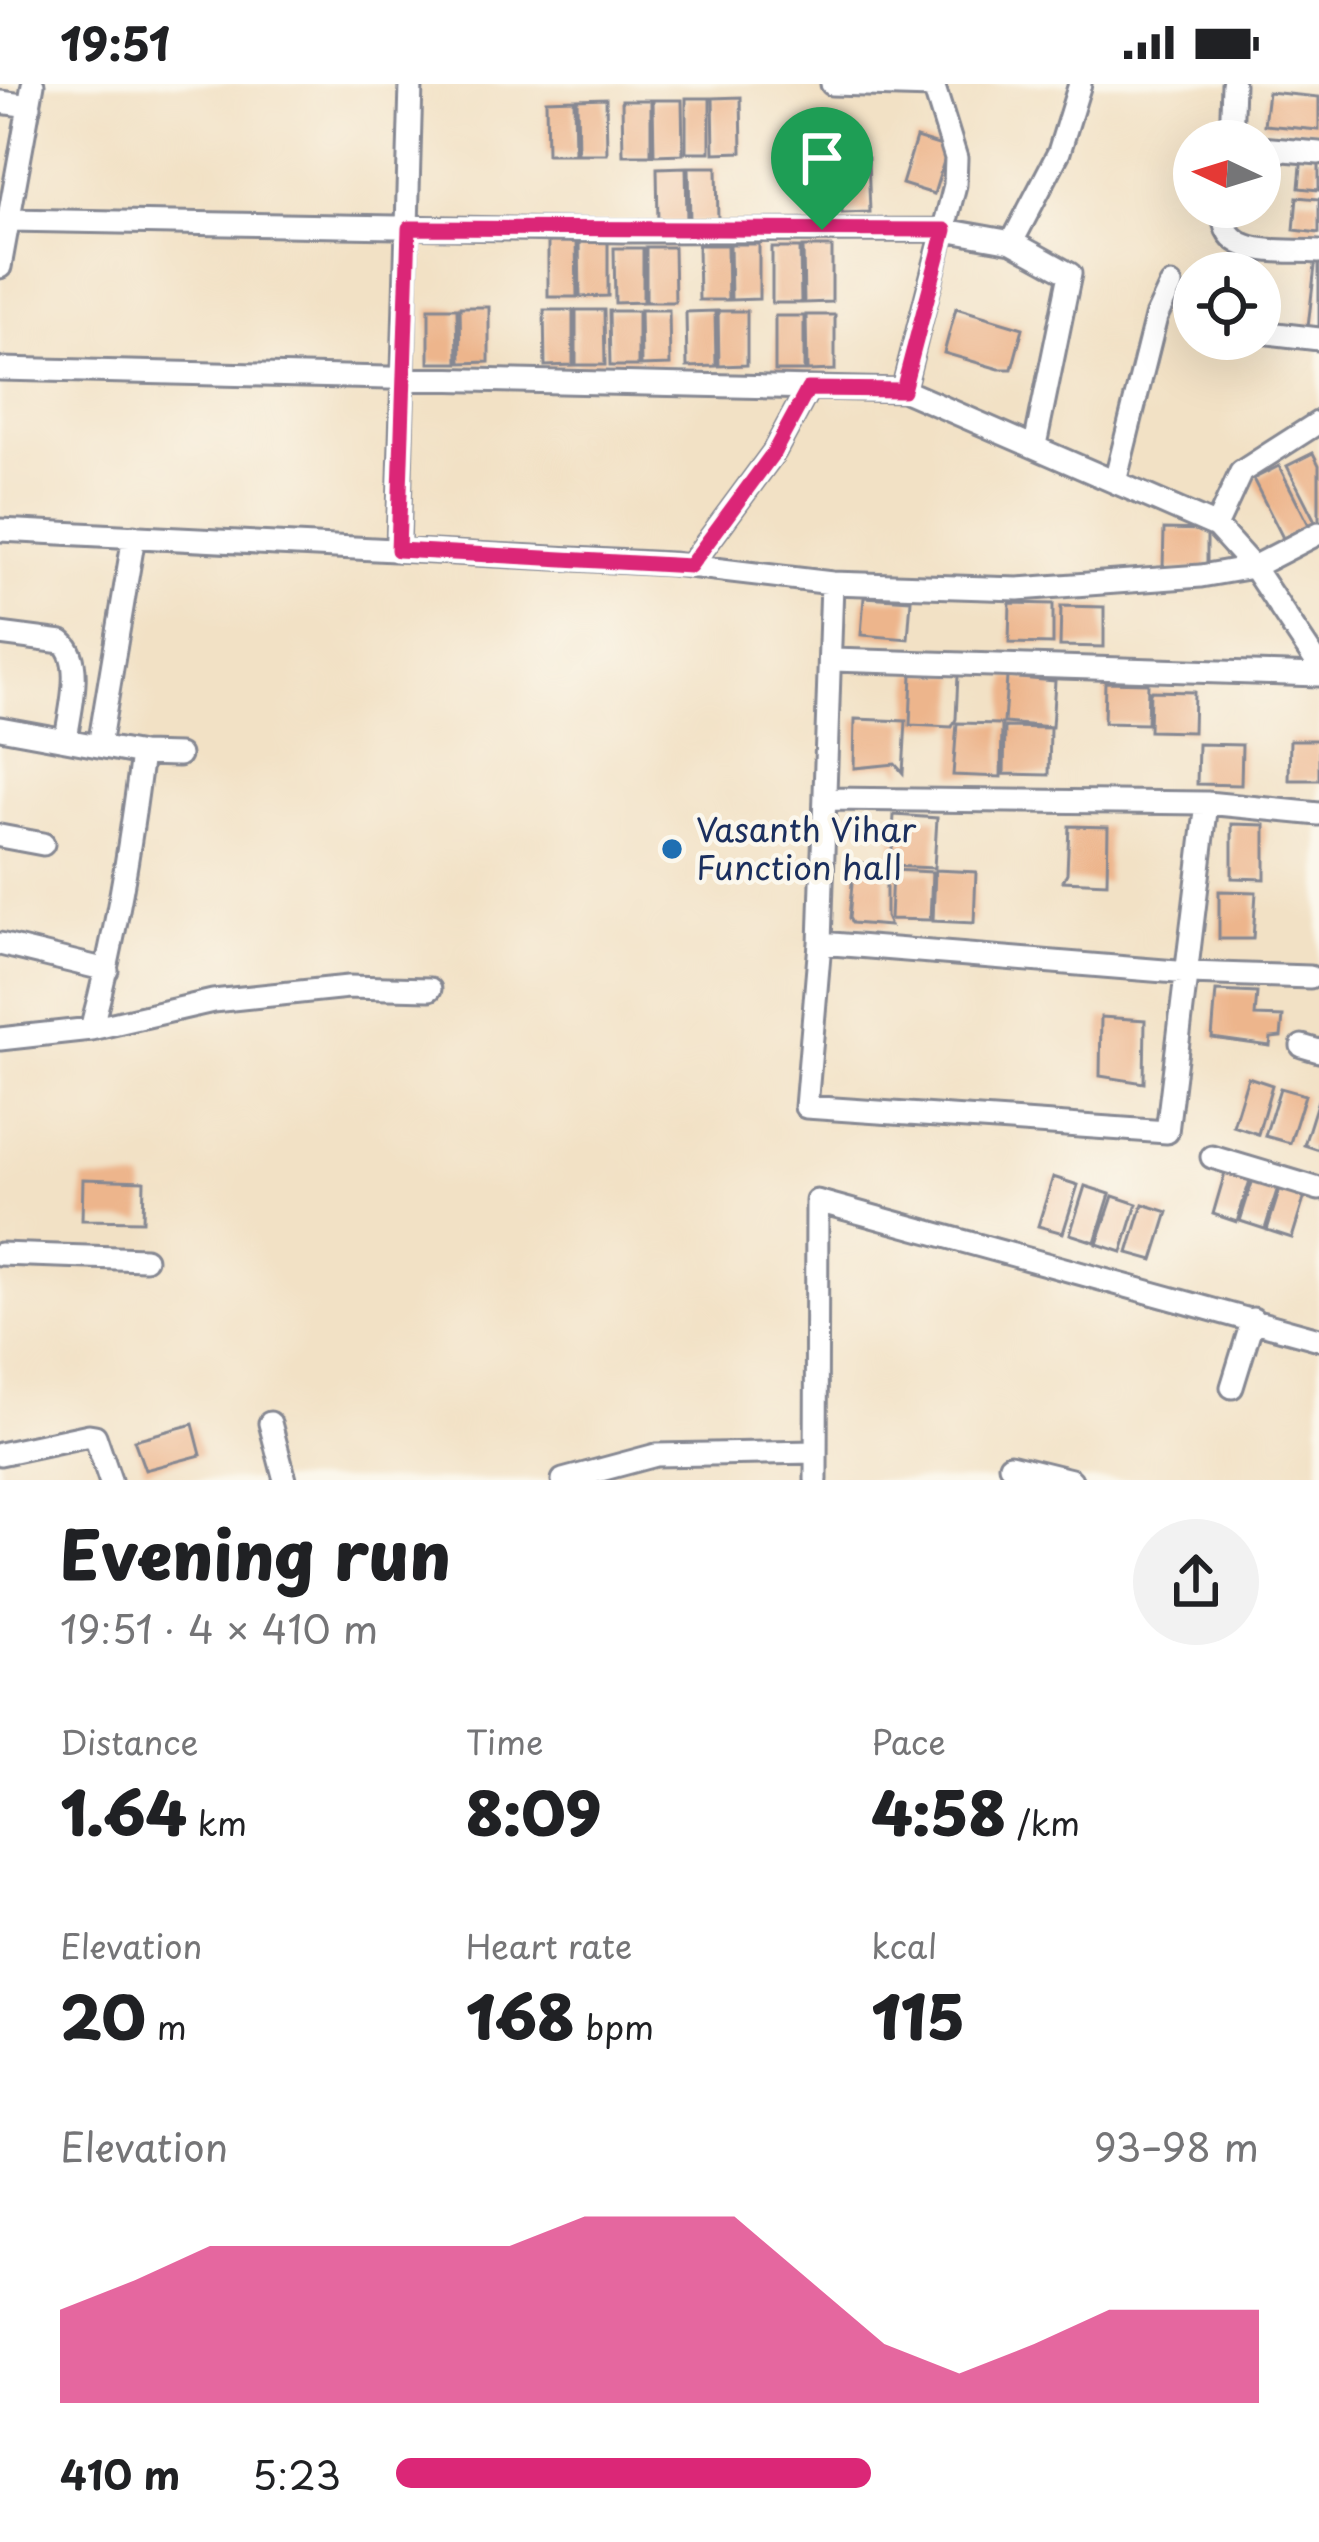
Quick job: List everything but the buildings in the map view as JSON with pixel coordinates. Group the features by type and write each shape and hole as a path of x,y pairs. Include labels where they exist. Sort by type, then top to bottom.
{"street":[{"path":"398,550 411,84"},
{"path":"832,84 933,85 956,158 945,230 903,390"},
{"path":"1012,242 1059,152 1080,84"},
{"path":"1232,120 1233,84"},
{"path":"0,102 32,95 0,267"},
{"path":"1281,150 1319,153"},
{"path":"9,220 409,228 945,230 1012,242 1070,274 1035,445"},
{"path":"1224,228 1230,239 1244,246 1319,252"},
{"path":"1114,482 1156,317 1172,284"},
{"path":"1281,334 1319,339"},
{"path":"0,369 903,390 1216,526 1252,567 1319,665"},
{"path":"690,566 774,452 808,389"},
{"path":"1216,526 1241,472 1319,422"},
{"path":"0,530 690,566 832,583 1018,589 1201,576 1252,567 1319,533"},
{"path":"99,746 134,536"},
{"path":"832,583 820,944 806,1107 1167,1132 1207,803"},
{"path":"0,634 62,642 70,648 74,662 65,740"},
{"path":"832,660 1319,675"},
{"path":"0,728 142,754 179,755"},
{"path":"91,1029 128,864 142,754"},
{"path":"826,799 1207,803 1319,814"},
{"path":"0,836 44,844"},
{"path":"0,944 107,970"},
{"path":"820,944 1189,973 1310,977"},
{"path":"0,1039 91,1029 212,1001 348,987 430,989"},
{"path":"1212,1157 1319,1189"},
{"path":"817,1480 817,1201 1319,1339"},
{"path":"0,1254 145,1259"},
{"path":"1232,1387 1253,1319"},
{"path":"269,1423 285,1480"},
{"path":"0,1454 95,1436 110,1480"},
{"path":"563,1480 656,1455 816,1452"},
{"path":"1010,1465 1071,1480"}],"place":[{"name":"Vasanth Vihar Function hall","path":"672,849"}],"route":[{"path":"409,228 822,230 945,230 903,390 808,389 774,452 690,566 398,550 409,228"}]}
